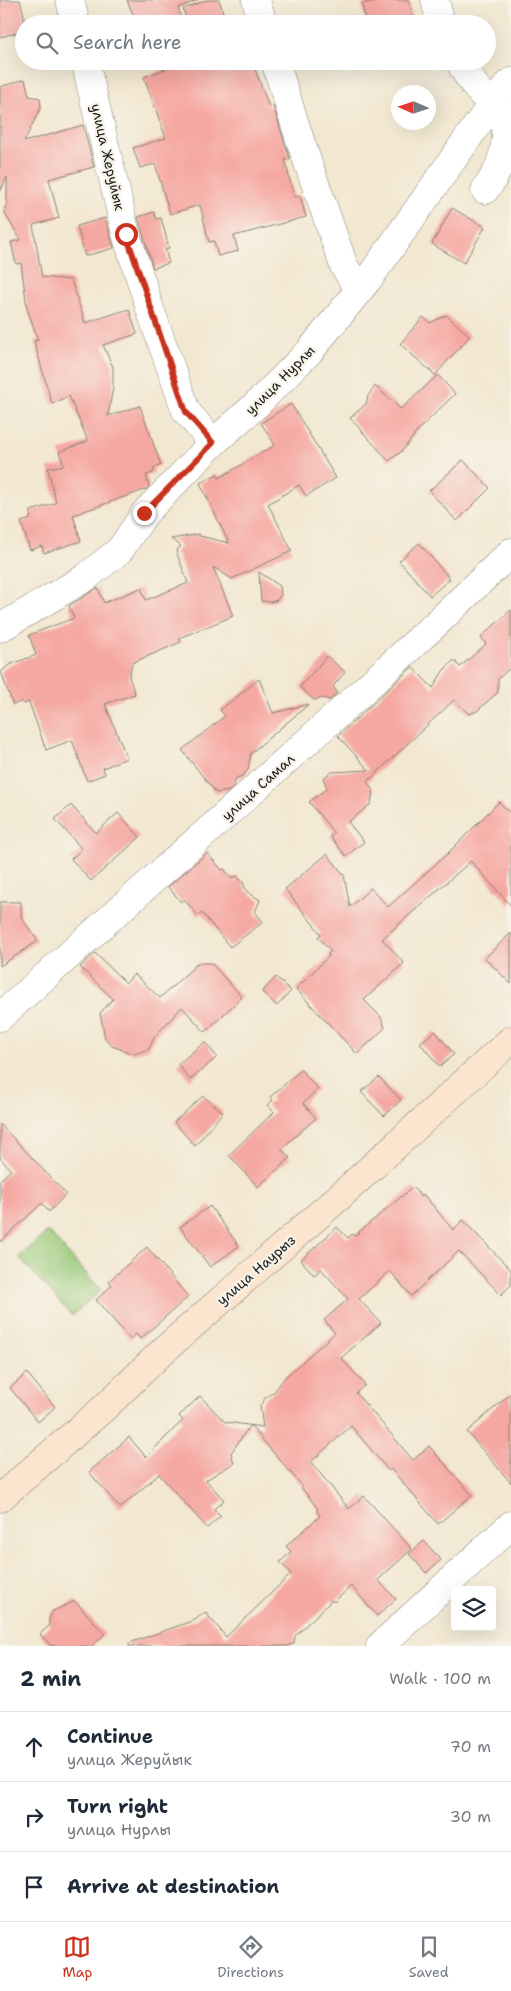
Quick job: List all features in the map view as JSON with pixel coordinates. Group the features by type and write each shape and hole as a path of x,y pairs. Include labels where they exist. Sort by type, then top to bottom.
{"street":[{"path":"70,0 74,15"},
{"path":"256,0 260,15"},
{"path":"435,0 439,15"},
{"name":"улица Жеруйык","path":"87,70 126,234 151,312 186,412 213,443"},
{"path":"278,70 344,266 359,290"},
{"path":"465,70 476,88 503,115 510,134 507,156 494,179 485,190"},
{"name":"улица Нурлы","path":"0,628 85,578 120,550 144,513 213,443 255,406 309,352 503,115 511,82"},
{"name":"улица Самал","path":"0,1017 329,722 511,552"},
{"name":"улица Наурыз","path":"0,1498 104,1408 164,1350 338,1198 511,1040"},
{"path":"380,1646 511,1526"}],"green space":[{"path":"48,1231 101,1290 72,1316 19,1257"}],"building":[{"path":"0,0 20,0 24,15 15,15 15,33 0,37"},
{"path":"127,0 198,0 178,8 180,15 133,15"},
{"path":"207,0 219,0 224,15 185,15 183,9"},
{"path":"380,0 409,0 412,15 364,15 362,4"},
{"path":"162,70 255,70 269,107 273,106 290,159 285,160 294,197 300,196 306,217 234,236 238,251 218,256 214,241 209,242 200,205 170,214 155,164 140,168 133,148 166,138 144,77"},
{"path":"25,79 29,96 40,98 41,107 24,142 83,125 94,167 49,179 59,218 33,225 42,277 71,280 85,323 129,309 137,334 103,345 113,367 113,387 108,416 140,406 161,465 154,468 153,473 146,475 149,486 147,489 73,515 81,541 44,553 42,546 30,550 21,522 30,519 31,511 56,503 48,468 64,465 59,452 88,441 69,396 52,404 34,341 38,340 27,308 21,263 16,264 11,242 21,240 5,214 7,177 0,192 0,87"},
{"path":"452,208 485,227 464,263 432,244"},
{"path":"154,212 156,219 161,218 169,248 165,249 169,263 153,268 138,217"},
{"path":"105,218 114,248 85,256 77,226"},
{"path":"446,315 470,336 435,375 400,344 423,317 430,323"},
{"path":"438,375 455,394 420,428 402,451 389,461 350,418 366,404 368,396 375,386 401,409"},
{"path":"291,404 336,478 306,496 299,485 268,504 292,551 232,579 213,567 233,616 179,638 181,642 132,663 129,677 135,694 105,704 127,758 103,768 105,774 87,781 72,740 46,750 29,702 24,704 22,701 13,705 1,672 9,665 36,655 29,635 74,618 69,606 98,588 104,603 141,588 146,600 188,583 176,551 181,546 171,539 199,534 200,536 229,543 200,483 217,474 219,478 275,445 261,423"},
{"path":"463,460 490,488 457,521 429,491"},
{"path":"419,543 450,579 430,596 399,561"},
{"path":"259,572 280,586 281,595 277,600 271,602 261,601"},
{"path":"511,610 511,667 498,679 498,692 477,711 469,714 454,700 367,782 373,790 371,804 348,822 364,842 346,856 330,836 334,833 309,802 327,788 323,778 332,772 369,770 338,736 412,667 433,688 443,671 454,660 460,667 486,644 481,637"},
{"path":"327,656 345,672 333,686 337,693 330,700 322,698 314,700 300,687"},
{"path":"259,679 273,713 309,704 251,753 248,770 243,776 236,778 233,787 229,791 216,793 182,750 225,716 220,710"},
{"path":"499,802 511,814 511,906 471,861 382,939 404,963 364,1000 381,1017 385,1028 357,1054 296,989 329,956 328,954 331,951 318,937 321,934 285,889 327,854 344,875 350,907 371,888 388,907 448,853"},
{"path":"71,805 96,833 118,813 140,837 91,881 71,859 82,849 55,819"},
{"path":"207,853 231,878 237,876 243,882 246,891 260,900 255,912 263,922 230,947 202,913 198,916 184,899 181,902 168,887"},
{"path":"0,902 21,902 21,917 38,941 0,966"},
{"path":"511,933 511,984 485,958"},
{"path":"95,953 126,983 134,974 160,998 198,963 211,963 242,997 205,1032 182,1007 155,1036 149,1049 134,1054 112,1046 105,1038 100,1013 113,999 80,967"},
{"path":"276,977 291,991 277,1006 262,992"},
{"path":"435,1031 454,1054 440,1067 420,1043"},
{"path":"205,1042 217,1057 190,1080 178,1064"},
{"path":"301,1070 318,1089 303,1103 316,1118 281,1149 290,1158 258,1187 229,1155 274,1112 267,1105 273,1100 270,1097"},
{"path":"379,1077 401,1100 384,1116 361,1092"},
{"path":"203,1096 223,1112 195,1146 174,1122"},
{"path":"0,1124 66,1194 49,1212 42,1203 0,1242 0,1180 11,1170 0,1158"},
{"path":"413,1187 421,1197 424,1195 453,1230 463,1220 511,1270 511,1285 501,1295 459,1251 411,1296 390,1271 359,1299 381,1323 341,1358 365,1385 356,1393 413,1460 429,1446 472,1495 438,1524 351,1426 311,1462 349,1509 364,1496 412,1549 378,1580 396,1599 377,1616 351,1586 334,1602 332,1600 295,1636 294,1643 288,1646 129,1646 129,1643 195,1620 205,1612 226,1637 291,1574 280,1562 291,1552 286,1546 320,1516 317,1511 318,1509 302,1486 250,1425 263,1427 260,1406 266,1397 274,1392 285,1377 335,1333 324,1320 348,1299 321,1269 314,1275 301,1260 337,1227 348,1238 352,1234 354,1236"},
{"path":"210,1206 239,1246 210,1267 180,1227"},
{"path":"147,1247 188,1297 140,1339 136,1334 130,1339 96,1300 112,1285 109,1281"},
{"path":"27,1373 55,1407 38,1422 10,1388"},
{"path":"511,1393 511,1483 467,1432"},
{"path":"200,1396 225,1422 250,1425 231,1453 234,1463 206,1480 224,1500 214,1509 221,1516 207,1528 159,1474 120,1508 89,1472 129,1437 146,1457 183,1420 179,1416"},
{"path":"424,1541 441,1560 426,1573 409,1554"},
{"path":"75,1601 105,1634 92,1646 51,1646 40,1634 49,1626 49,1619 53,1611"}],"route":[{"path":"126,234 186,412 213,443 144,513"}]}
